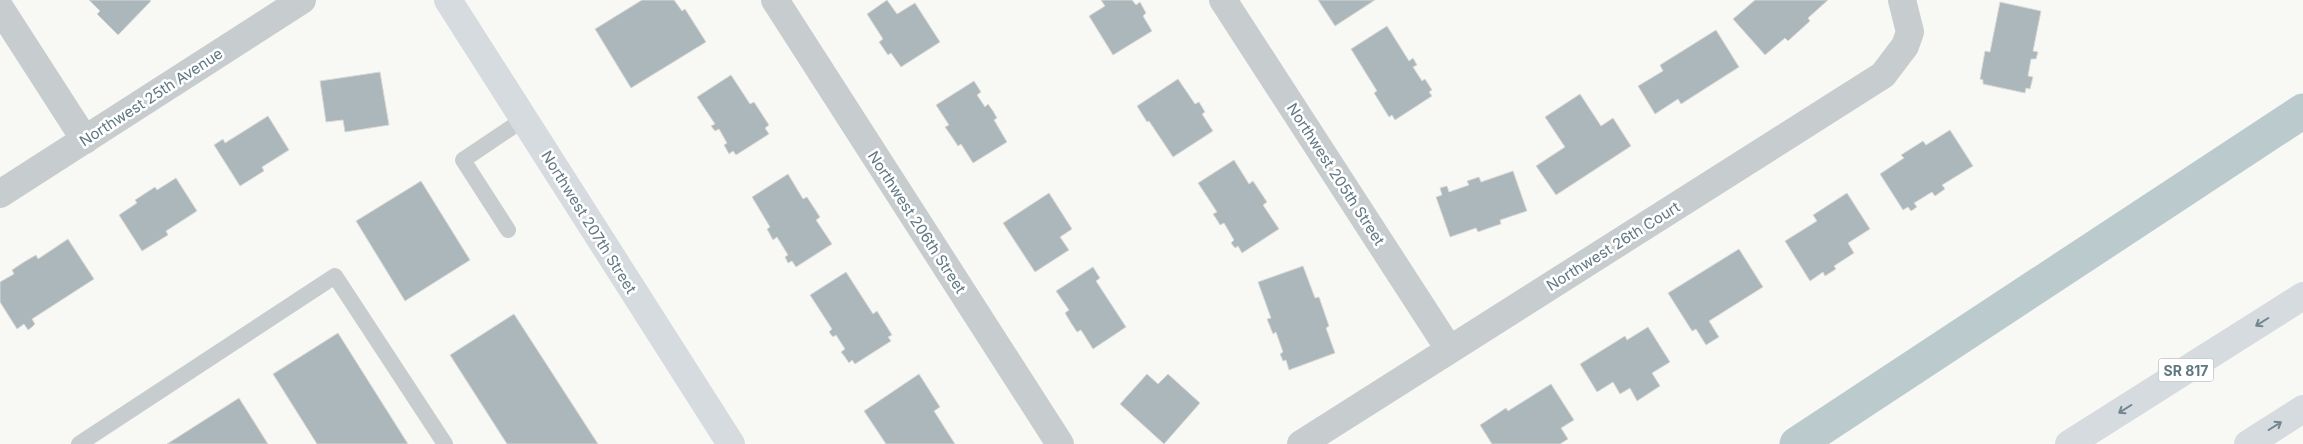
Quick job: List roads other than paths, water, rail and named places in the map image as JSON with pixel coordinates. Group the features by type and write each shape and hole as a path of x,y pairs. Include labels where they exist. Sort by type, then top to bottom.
{"street":[{"name":"Northwest 25th Avenue","path":"0,194 302,0"},
{"name":"Northwest 207th Street","path":"448,0 730,444"},
{"name":"Northwest 206th Street","path":"775,0 1060,444"},
{"name":"Northwest 205th Street","path":"1223,0 1449,349"},
{"name":"Northwest 26th Court","path":"1300,444 1871,84 1883,75 1905,46 1910,32 1902,0"},
{"path":"0,8 85,140"},
{"name":"SR 817","path":"2069,444 2303,296"},
{"path":"2248,444 2303,409"}],"lane":[{"path":"508,230 463,160 524,119"},
{"path":"79,444 335,276 445,444"}],"waterway":[{"path":"1797,444 2303,111"}]}
